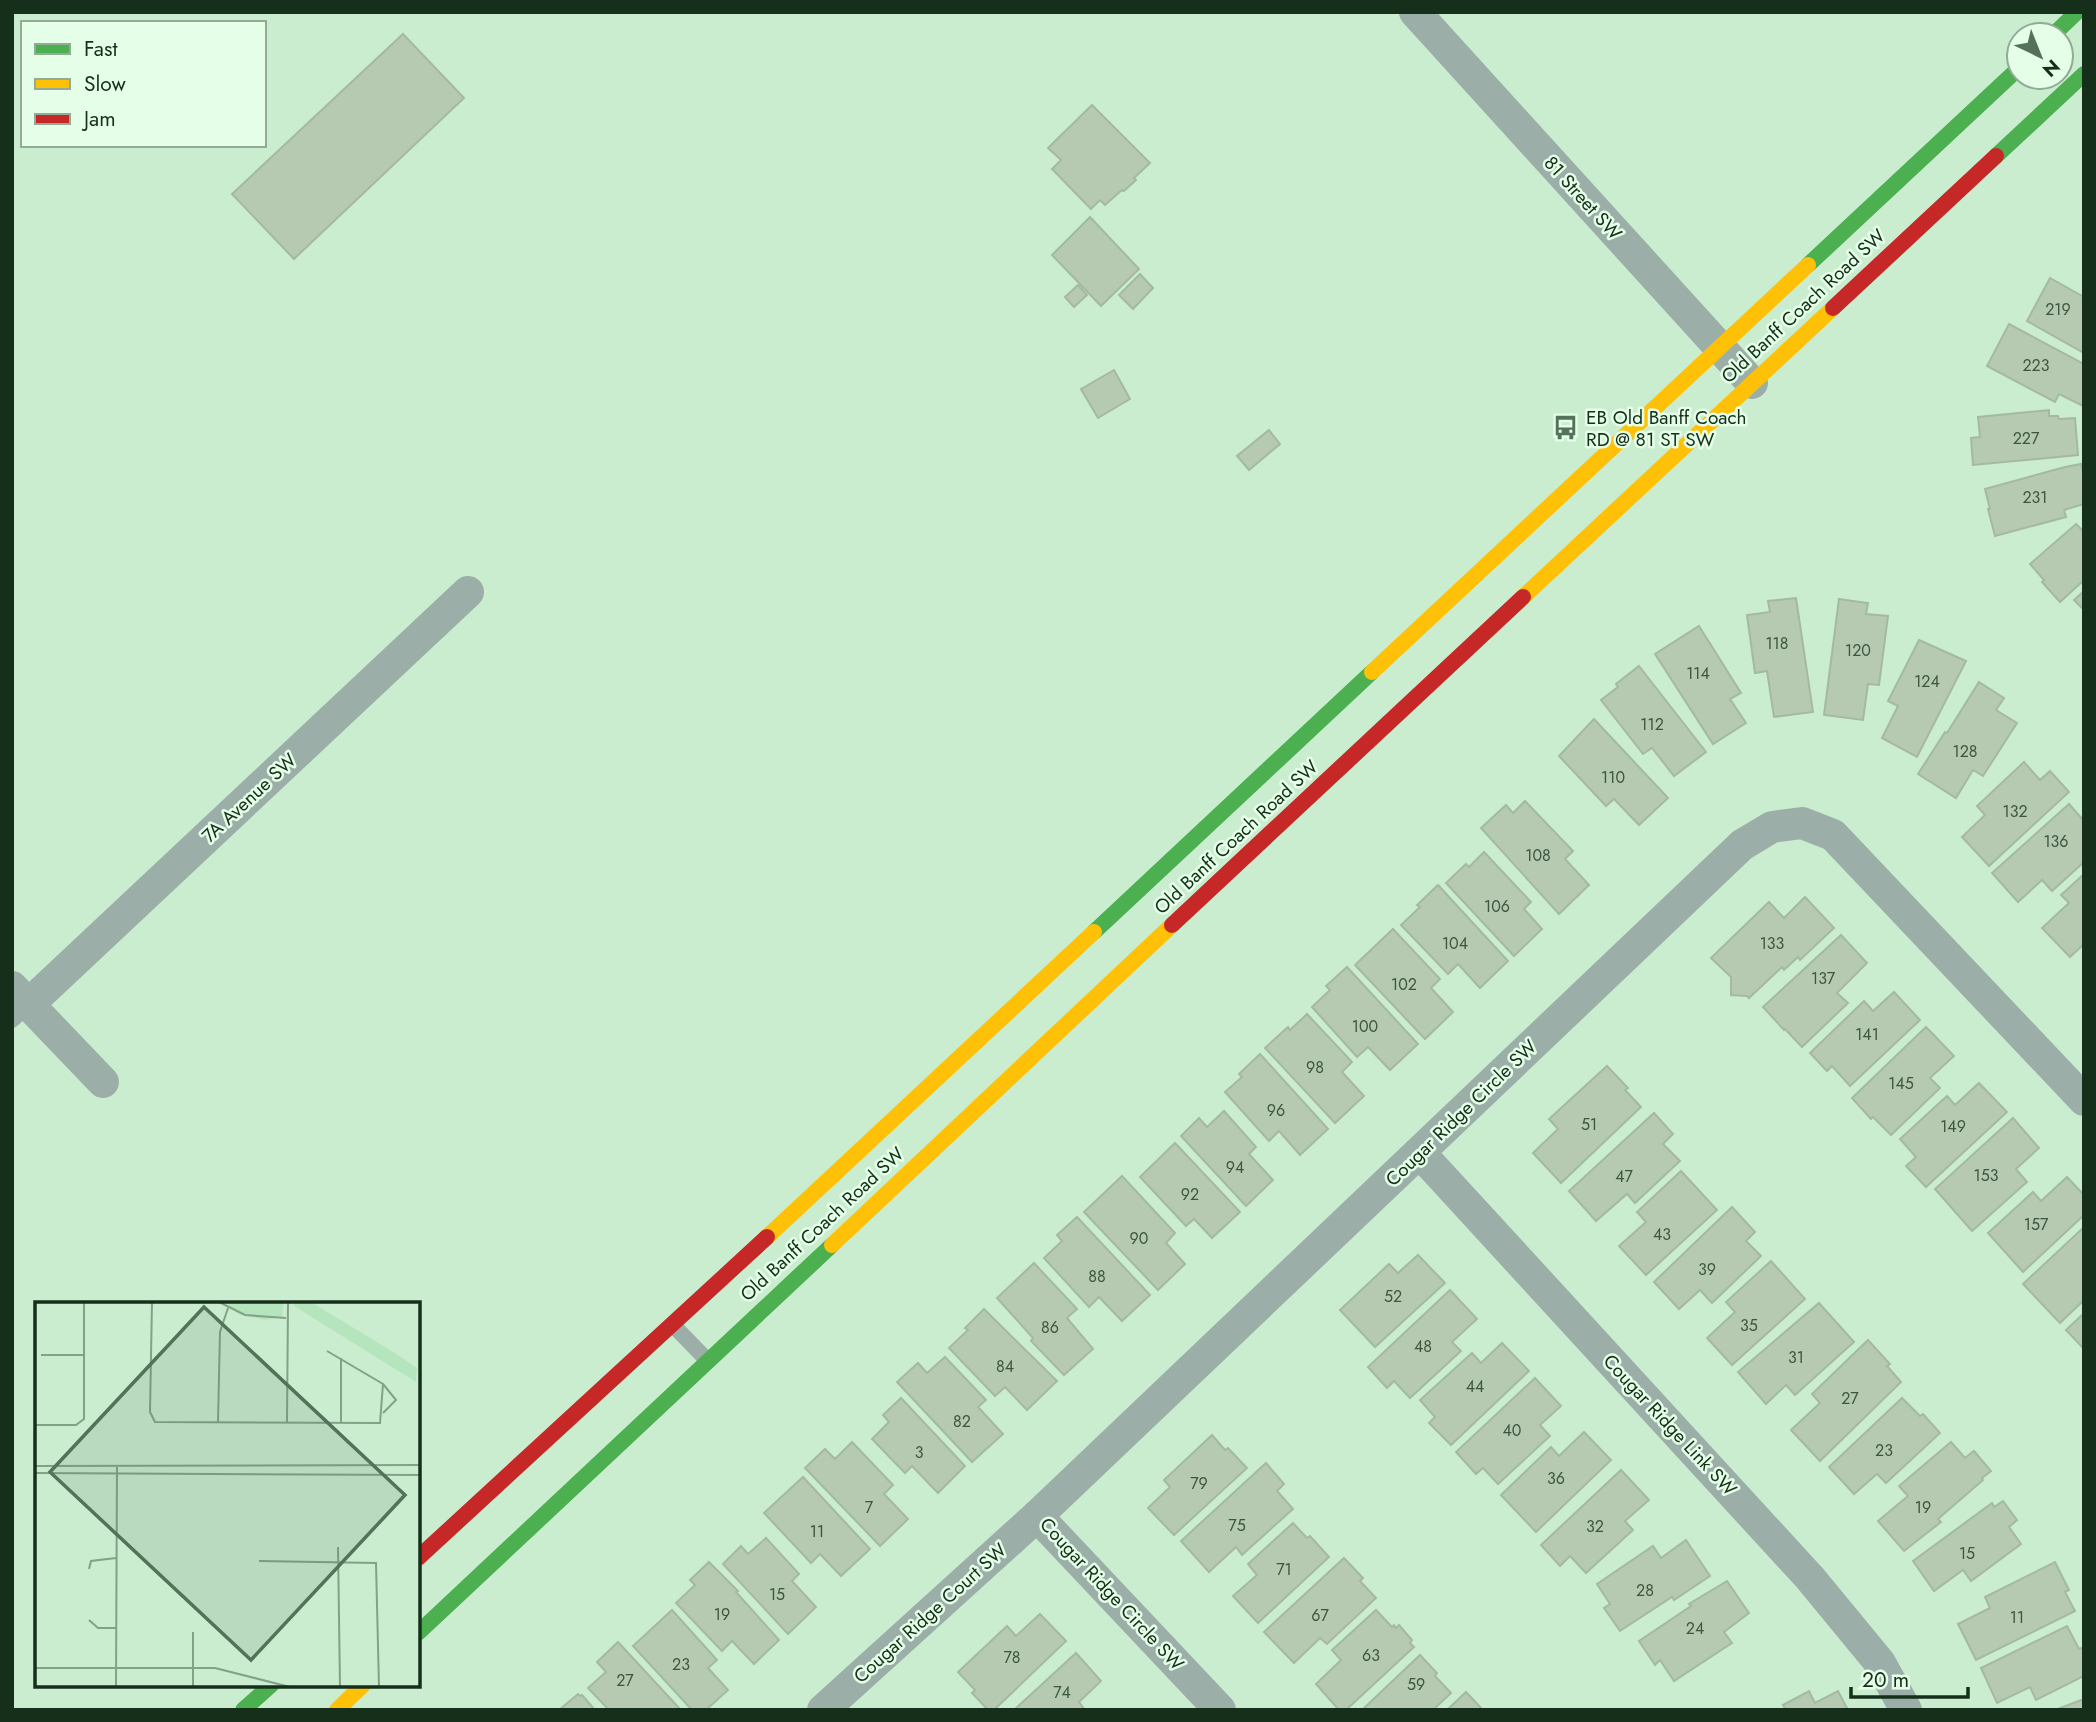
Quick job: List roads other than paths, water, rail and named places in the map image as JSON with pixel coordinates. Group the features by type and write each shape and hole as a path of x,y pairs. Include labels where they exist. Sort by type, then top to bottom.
{"main road":[{"name":"Old Banff Coach Road SW","path":"420,1631 2084,74"},
{"name":"Old Banff Coach Road SW","path":"420,1556 673,1325 2005,81"},
{"path":"243,1710 269,1687"},
{"path":"337,1710 361,1687"}],"street":[{"name":"81 Street SW","path":"1415,12 1752,383"},
{"name":"7A Avenue SW","path":"18,1004 468,592"},
{"name":"Cougar Ridge Circle SW","path":"1220,1710 1037,1516 1742,845 1772,827 1802,823 1832,835 2084,1100"},
{"path":"18,1004 103,1082"},
{"name":"Cougar Ridge Link SW","path":"1420,1153 1810,1578 1880,1663 1906,1710"},
{"name":"Cougar Ridge Court SW","path":"823,1710 1037,1516"}],"lane":[{"path":"673,1325 707,1360"}],"place":[{"name":"EB Old Banff Coach RD @ 81 ST SW","path":"1566,428"}]}
